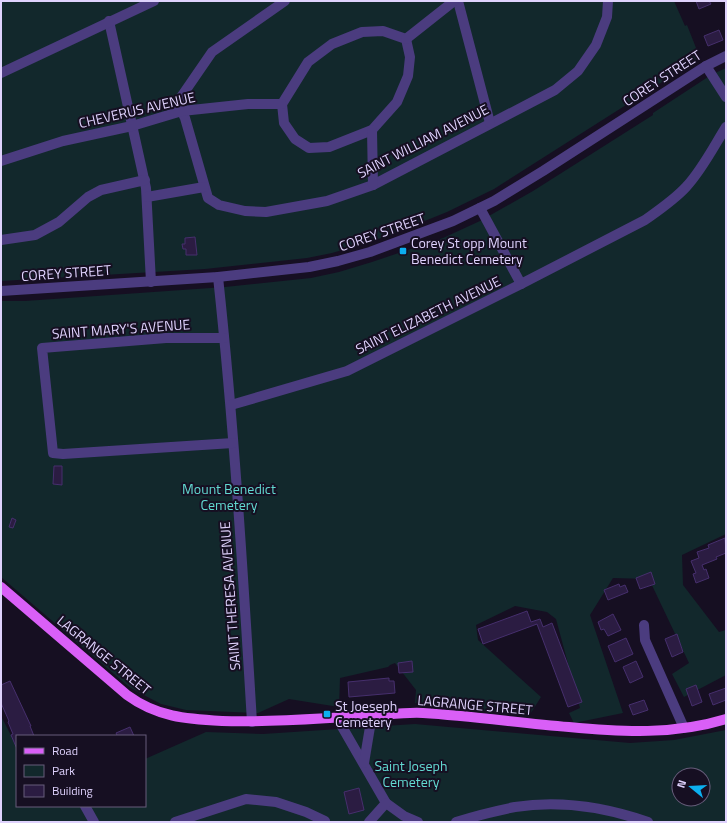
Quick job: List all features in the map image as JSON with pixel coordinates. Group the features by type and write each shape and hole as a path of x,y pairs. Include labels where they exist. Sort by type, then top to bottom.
{"main road":[{"name":"LAGRANGE STREET","path":"1,587 117,687 138,703 157,712 175,717 196,720 252,722 422,713 626,732 658,731 684,728 726,719"}],"street":[{"path":"1,73 154,1"},
{"name":"SAINT WILLIAM AVENUE","path":"285,1 212,52 179,100 208,198 219,205 245,211 266,212 327,201 373,185 555,90 578,71 596,45 607,17 608,1"},
{"path":"406,39 454,1"},
{"path":"458,1 490,123"},
{"path":"109,21 145,180 151,282"},
{"path":"383,31 406,39 410,57 408,76 397,102 372,130 329,147 309,148 295,139 284,123 282,104 308,62 332,44 362,32 383,31"},
{"name":"COREY STREET","path":"1,291 218,277 298,268 338,261 370,252 448,223 480,208 544,171 706,66 726,56"},
{"path":"706,66 726,97"},
{"name":"CHEVERUS AVENUE","path":"1,161 63,141 132,126 182,111 248,104 282,104"},
{"name":"SAINT ELIZABETH AVENUE","path":"231,405 347,371 629,228 660,209 690,183 726,127"},
{"path":"372,130 373,185"},
{"path":"1,240 35,235 58,222 88,197 101,190 145,180"},
{"path":"147,197 204,187"},
{"path":"480,208 521,284"},
{"name":"SAINT THERESA AVENUE","path":"218,277 231,405 243,566 252,722"},
{"name":"SAINT MARY'S AVENUE","path":"224,338 166,338 42,348 53,453 63,454 233,443"},
{"path":"644,625 645,640 684,728"},
{"path":"364,763 372,716"},
{"path":"337,718 386,803 404,816 418,822"},
{"path":"175,822 246,799 276,802 324,822"},
{"path":"369,822 386,803"},
{"path":"456,822 516,807 571,805 609,810 648,822"},
{"path":"86,807 94,822"}],"green space":[{"path":"1,1 674,1 685,26 687,25 700,58 494,189 447,212 390,235 363,244 332,253 307,258 205,269 1,281"},
{"name":"Mount Benedict Cemetery","path":"726,68 726,534 682,555 683,585 719,632 726,630 726,675 684,697 672,674 689,663 649,579 613,578 590,615 623,713 574,723 569,713 580,708 556,619 547,612 515,606 476,625 478,640 541,697 529,716 415,703 416,690 395,663 388,667 340,678 339,707 289,699 258,713 186,710 161,704 128,686 1,577 1,301 25,301 225,287 311,278 339,272 372,262 443,238 480,221 533,191 653,115 653,113 711,75"},
{"name":"Saint Joseph Cemetery","path":"1,716 16,745 16,807 146,807 146,759 206,732 263,734 415,724 630,743 674,740 726,730 726,822 1,822"}],"building":[{"path":"696,1 709,1 711,4 699,9"},
{"path":"719,30 723,40 708,46 704,36"},
{"path":"195,237 197,255 186,255 186,249 183,249 182,244 185,244 185,238"},
{"path":"54,466 62,466 62,485 53,484"},
{"path":"12,518 16,520 13,528 9,527"},
{"path":"725,538 726,553 716,557 717,559 702,565 704,570 706,569 709,578 696,583 693,574 696,573 691,561 699,558 697,552 709,548 708,545"},
{"path":"651,572 655,584 640,589 636,578"},
{"path":"619,584 620,587 625,585 628,592 608,600 604,590"},
{"path":"527,611 531,622 540,619 543,627 552,623 582,702 568,707 537,624 483,644 478,629"},
{"path":"613,614 621,630 608,636 604,629 601,630 598,622"},
{"path":"677,634 683,652 672,657 665,639"},
{"path":"626,638 633,654 615,662 608,646"},
{"path":"412,661 413,672 399,673 398,663"},
{"path":"636,661 643,677 630,683 623,667"},
{"path":"389,678 389,681 394,681 395,693 349,697 348,682"},
{"path":"10,681 31,726 34,735 16,735 16,747 11,735 13,734 8,722 9,721 1,703 1,685"},
{"path":"696,685 702,702 692,706 686,689"},
{"path":"726,688 726,700 713,705 709,694"},
{"path":"644,700 648,710 633,715 629,705"},
{"path":"130,727 134,735 117,735 116,733"},
{"path":"359,788 364,810 349,814 344,792"}],"place":[{"name":"Corey St opp Mount Benedict Cemetery","path":"403,251"},
{"name":"St Joeseph Cemetery","path":"327,714"}]}
